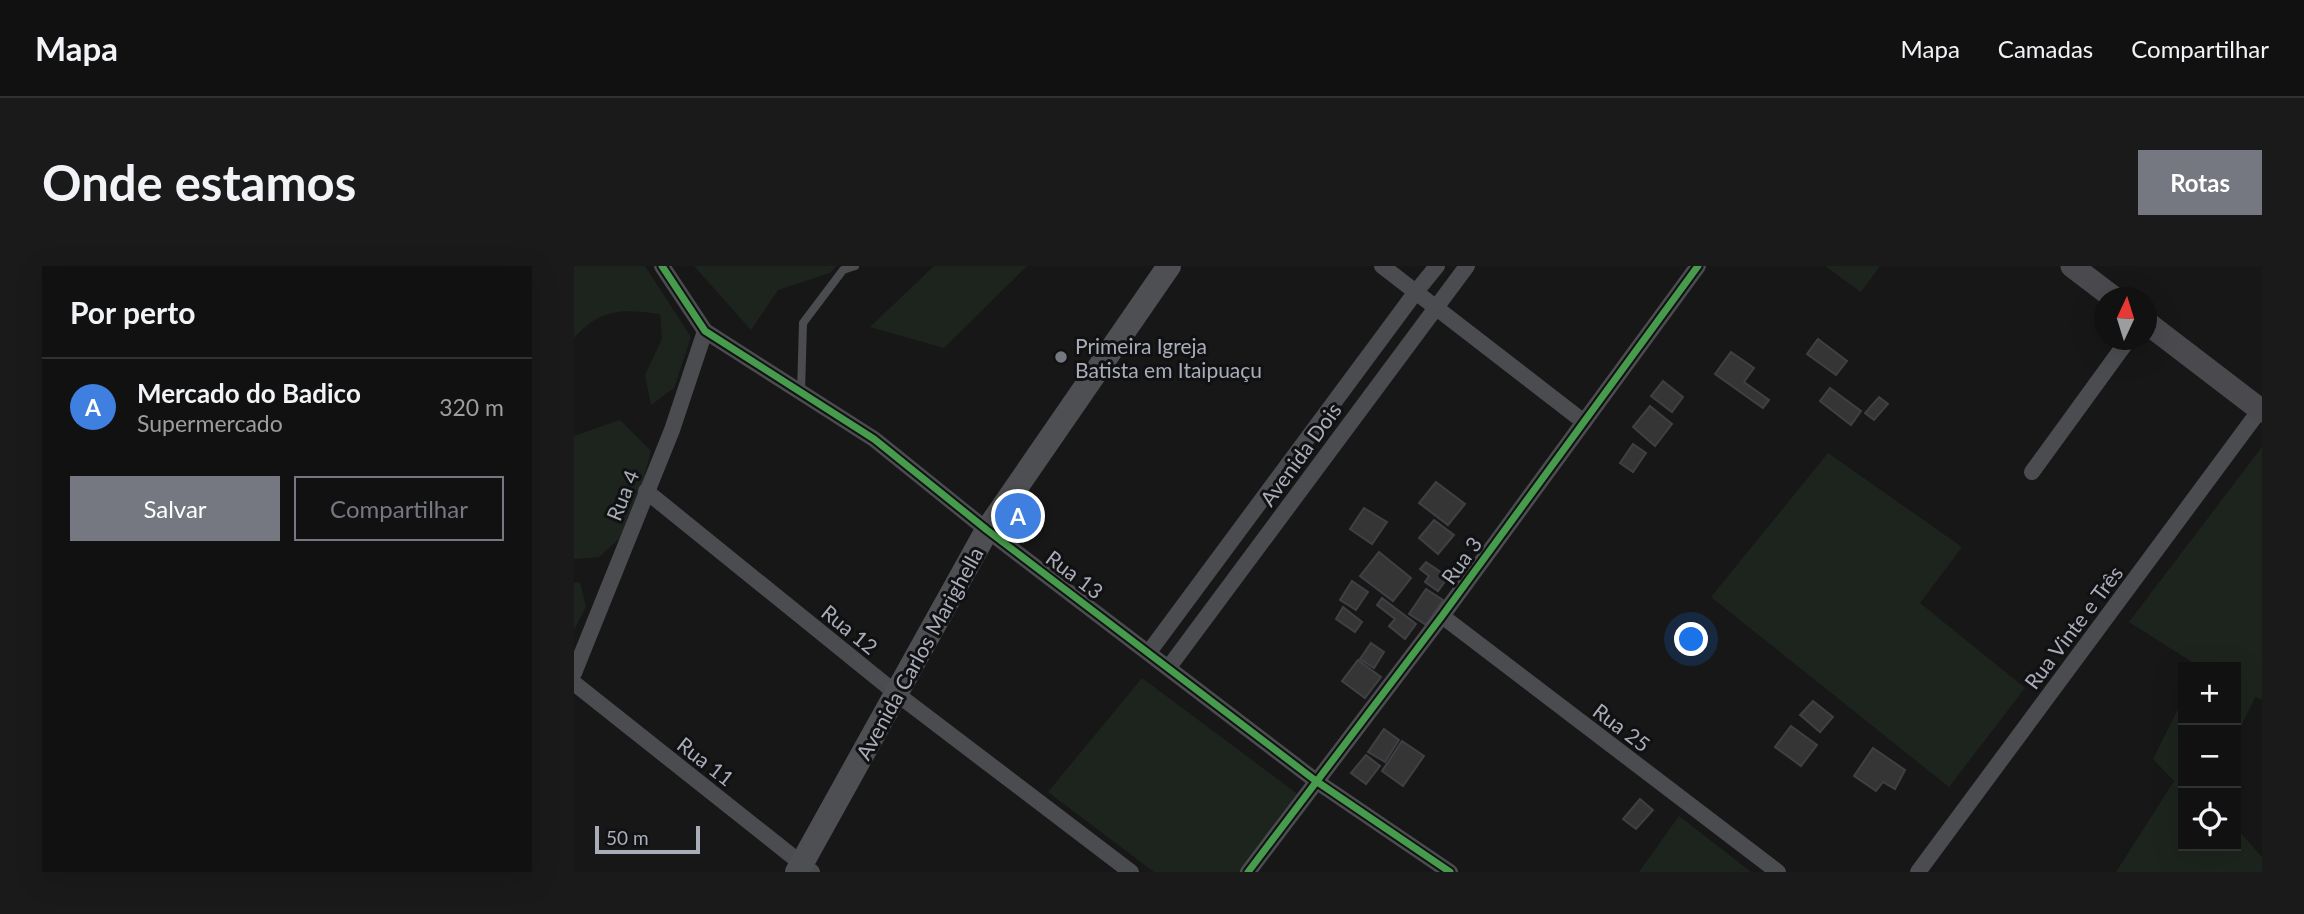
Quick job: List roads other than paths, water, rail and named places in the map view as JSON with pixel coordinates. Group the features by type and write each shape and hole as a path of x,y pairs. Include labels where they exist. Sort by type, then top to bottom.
{"main road":[{"name":"Avenida Carlos Marighella","path":"803,869 987,530 1169,266"},
{"path":"2082,269 2102,287"},
{"path":"2157,331 2261,409"}],"street":[{"name":"Rua 13","path":"662,266 705,331 874,439 987,530 1317,781 1450,872"},
{"path":"1381,266 1584,422"},
{"name":"Avenida Dois","path":"1149,652 1437,266"},
{"name":"Avenida Dois","path":"1169,667 1467,266"},
{"name":"Rua 3","path":"1248,872 1442,616 1698,266"},
{"name":"Rua 4","path":"574,673 672,430 705,331"},
{"path":"2032,472 2122,350"},
{"name":"Rua Vinte e Três","path":"1918,872 2261,409"},
{"name":"Rua 12","path":"646,491 897,694 1131,872"},
{"name":"Rua 25","path":"1442,616 1777,872"},
{"name":"Rua 11","path":"574,682 803,869"}],"lane":[{"path":"801,392 803,323 843,270 855,266"}],"place":[{"name":"Primeira Igreja Batista em Itaipuaçu","path":"1061,357"},
{"name":"Mercado do Badico","path":"1018,516"}]}
